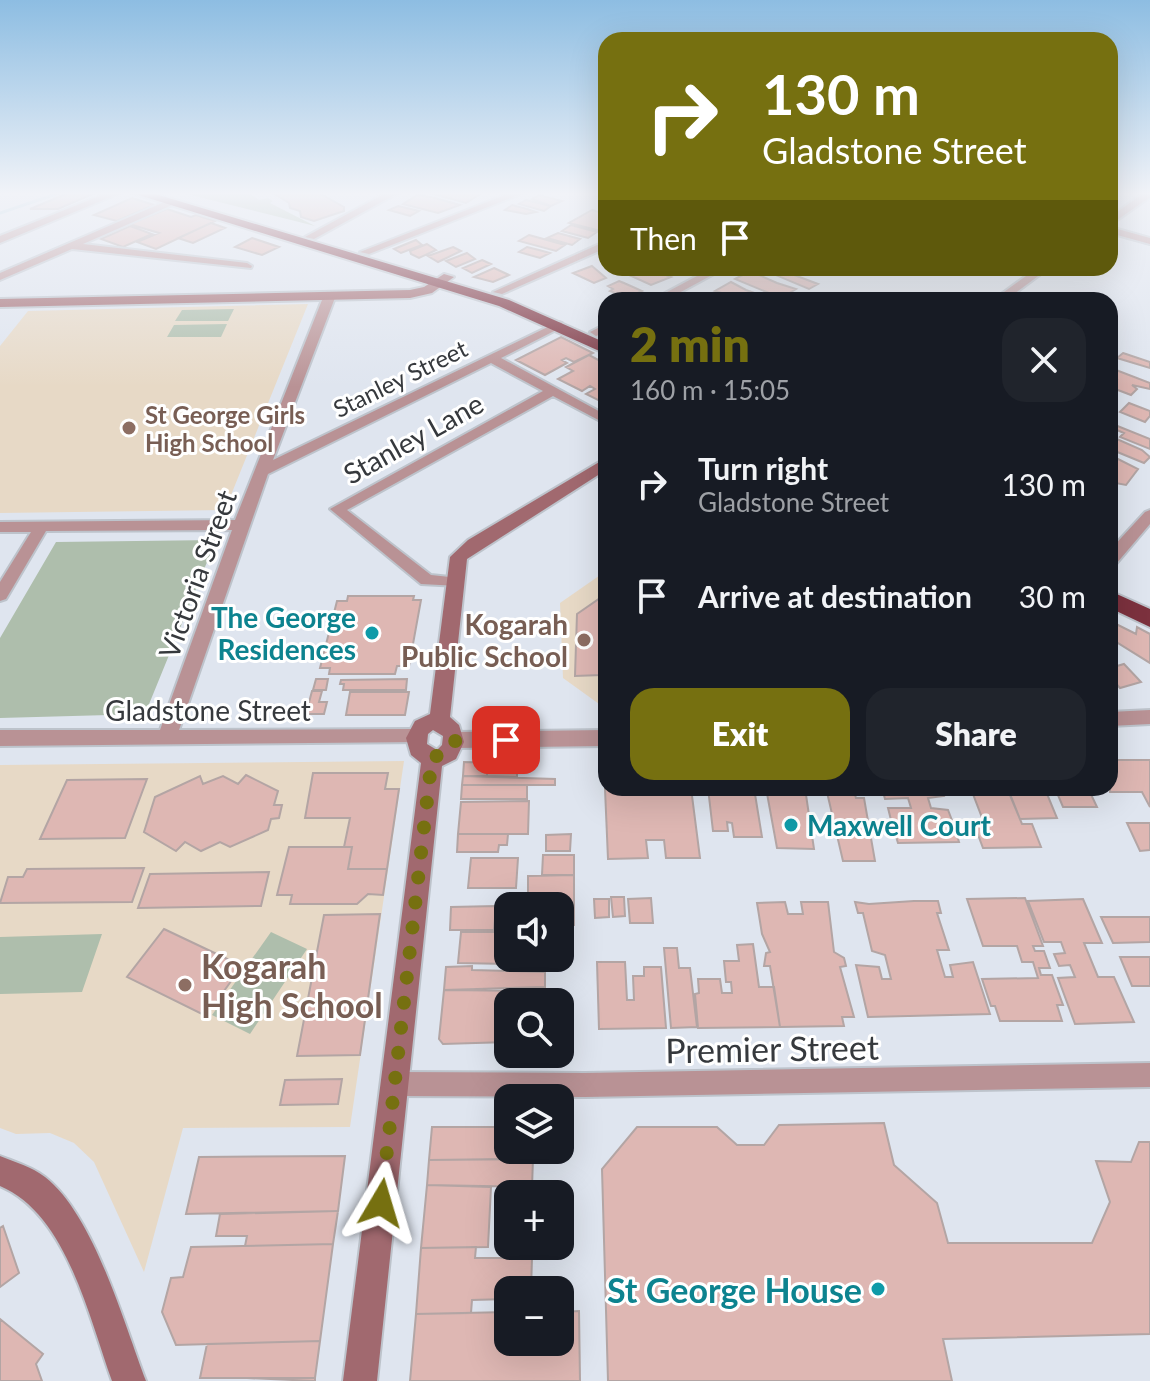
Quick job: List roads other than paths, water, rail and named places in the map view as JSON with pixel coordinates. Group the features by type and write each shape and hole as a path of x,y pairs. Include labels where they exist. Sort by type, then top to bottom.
{"highway":[{"path":"368,257 498,292 598,330"},
{"path":"380,257 519,308 598,345"},
{"path":"1118,585 1150,601"},
{"path":"1118,603 1150,619"}],"main road":[{"path":"0,303 410,294 444,280"},
{"path":"439,723 457,562 467,549 598,468"},
{"path":"360,1381 395,1084 424,747 422,729 439,723 454,730 456,740 445,754 424,747"},
{"path":"0,1171 23,1180 38,1191 68,1229 129,1381"}],"street":[{"path":"0,277 44,257"},
{"path":"171,257 247,266"},
{"path":"498,292 576,257"},
{"path":"674,292 704,276"},
{"path":"1010,292 1033,276"},
{"name":"Victoria Street","path":"167,737 241,525 330,295"},
{"name":"Stanley Street","path":"262,471 558,325"},
{"path":"492,358 598,416"},
{"name":"Stanley Lane","path":"453,582 427,580 337,509 553,391"},
{"path":"1118,551 1150,515"},
{"path":"0,527 241,525"},
{"path":"0,595 42,526"},
{"path":"1118,719 1150,717"},
{"name":"Gladstone Street","path":"0,738 167,737 424,747"},
{"path":"456,740 598,738"},
{"name":"Premier Street","path":"395,1084 585,1085 1150,1075"}],"place":[{"name":"St George Girls High School","path":"129,428"},
{"name":"The George Residences","path":"372,633"},
{"name":"Kogarah Public School","path":"584,640"},
{"name":"Maxwell Court","path":"791,825"},
{"name":"Kogarah High School","path":"185,985"},
{"name":"St George House","path":"878,1289"}]}
